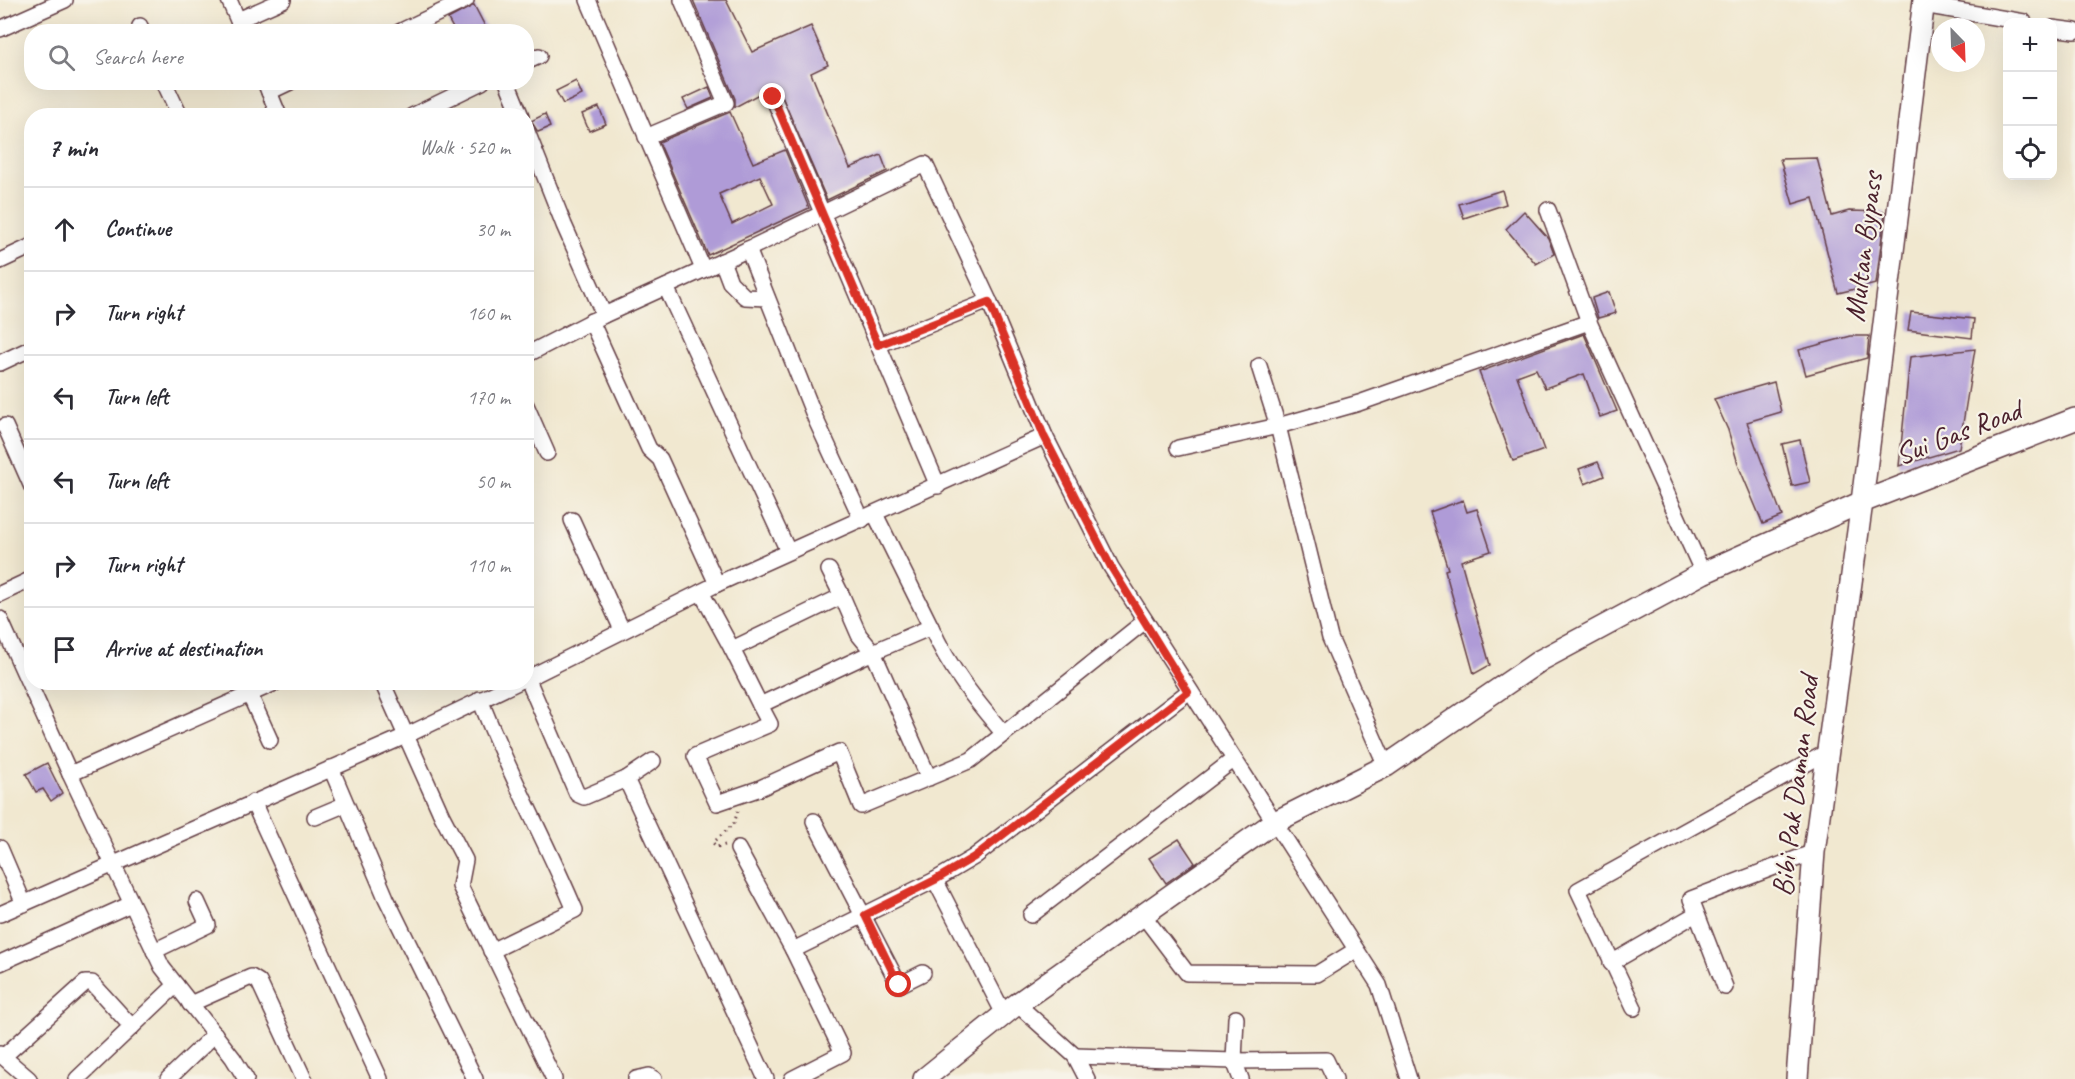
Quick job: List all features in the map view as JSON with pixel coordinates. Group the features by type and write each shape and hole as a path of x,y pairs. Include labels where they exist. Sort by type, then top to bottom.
{"street":[{"path":"0,29 65,0"},
{"path":"229,0 240,24"},
{"path":"244,24 283,0"},
{"path":"416,24 466,0"},
{"path":"588,0 703,269"},
{"path":"646,137 726,103 682,0"},
{"path":"1923,2 2004,18"},
{"name":"Multan Bypass","path":"1862,501 1923,2"},
{"path":"2057,28 2075,32"},
{"path":"168,90 176,108"},
{"path":"268,90 276,108"},
{"path":"428,108 465,90"},
{"path":"510,90 518,108"},
{"path":"773,97 938,486"},
{"path":"534,149 649,449 660,459 717,584"},
{"path":"534,350 925,164 989,302 1044,436 1111,567 1188,692 1379,985 1409,1079"},
{"path":"1548,210 1589,322 1703,573"},
{"path":"748,249 816,420 931,627 944,656 961,682 1004,734"},
{"path":"0,261 24,250"},
{"path":"722,261 730,282 745,297 767,298"},
{"path":"666,287 788,552"},
{"path":"878,345 989,302"},
{"path":"1178,448 1278,426 1359,403 1589,322"},
{"path":"0,363 24,352"},
{"path":"1259,366 1278,426 1330,638 1386,766"},
{"name":"Sui Gas Road","path":"928,1078 1010,1009 1273,823 1386,766 1541,660 1703,573 1862,501 2075,419"},
{"path":"534,423 547,453"},
{"path":"4,426 24,469"},
{"path":"534,674 717,584 938,486 1044,436"},
{"name":"Bibi Pak Daman Road","path":"1797,1079 1814,852 1862,501"},
{"path":"572,520 622,630"},
{"path":"830,570 859,635 873,652 928,778"},
{"path":"0,594 24,583"},
{"path":"701,592 770,724 695,756 717,803 839,752 861,806 971,760 1144,621"},
{"path":"732,649 842,596"},
{"path":"0,619 24,673"},
{"path":"760,705 931,627"},
{"path":"32,690 69,774 154,951 176,985 246,1079"},
{"path":"69,774 243,690"},
{"path":"248,690 270,740"},
{"path":"385,690 465,860 460,886 554,1079"},
{"path":"0,914 113,867 253,801 405,736 500,690"},
{"path":"530,690 577,794 584,797 626,779 653,761"},
{"path":"793,950 935,880 974,857 1188,692"},
{"path":"480,699 496,741 548,845 575,910 491,951"},
{"path":"1635,1008 1611,963 1578,890 1828,751"},
{"path":"1031,915 1044,908 1070,885 1233,760"},
{"path":"331,768 386,898 475,1079"},
{"path":"626,779 766,1079"},
{"path":"253,801 380,1079"},
{"path":"315,818 346,804"},
{"path":"814,821 865,915 899,985 922,973"},
{"path":"0,848 24,904"},
{"path":"738,849 793,950 843,1053 792,1079"},
{"path":"1725,987 1691,898 1814,852"},
{"path":"935,880 1010,1009 1075,1056 1087,1079"},
{"path":"154,951 208,925 197,901"},
{"path":"0,963 131,904"},
{"path":"1611,963 1696,914"},
{"path":"1143,915 1187,973 1317,974 1356,950"},
{"path":"190,1004 251,977 259,982 304,1079"},
{"path":"29,1079 2,1056 85,983 92,983 132,1027"},
{"path":"77,1079 176,985"},
{"path":"1236,1018 1234,1061 1240,1079"},
{"path":"168,1079 214,1034"},
{"path":"1075,1056 1234,1061 1326,1060 1335,1079"},
{"path":"636,1079 649,1076 654,1079"}],"path":[{"path":"738,796 738,813 734,823 713,843 717,847 728,844 738,849"}],"building":[{"path":"693,0 726,0 752,52 811,26 828,65 811,73 850,168 881,155 887,171 827,200 779,90 770,88 735,107 735,99"},
{"path":"474,5 484,24 451,24 448,19"},
{"path":"576,81 582,95 563,104 556,91"},
{"path":"709,87 713,98 688,109 683,99"},
{"path":"599,107 606,124 589,131 582,114"},
{"path":"730,112 753,163 785,150 809,208 708,255 659,142","holes":["760,176 773,204 732,224 719,194"]},
{"path":"545,114 550,127 538,132 534,126 534,120"},
{"path":"1817,158 1832,216 1849,211 1885,212 1876,284 1838,293 1813,198 1793,204 1780,159"},
{"path":"1502,190 1506,204 1464,218 1459,204"},
{"path":"1524,211 1548,238 1554,254 1536,264 1506,229"},
{"path":"1609,292 1616,313 1598,318 1592,298"},
{"path":"1911,312 1974,319 1972,338 1908,330"},
{"path":"1584,334 1617,411 1600,417 1584,374 1545,388 1536,369 1517,376 1544,450 1513,461 1479,372"},
{"path":"1851,336 1869,336 1867,358 1806,375 1799,350"},
{"path":"1975,349 1959,448 1899,466 1910,357"},
{"path":"1774,382 1781,412 1747,422 1782,516 1763,524 1714,399"},
{"path":"1800,440 1810,482 1792,486 1782,444"},
{"path":"1598,462 1604,476 1585,484 1579,469"},
{"path":"1463,500 1467,512 1477,509 1491,551 1461,561 1490,665 1474,674 1445,570 1448,569 1430,512"},
{"path":"47,763 62,793 51,801 43,789 36,792 26,774"},
{"path":"1179,839 1195,863 1166,883 1149,858"}],"route":[{"path":"773,97 878,345 989,302 1044,436 1111,567 1188,692 974,857 935,880 865,915 899,985"}]}
